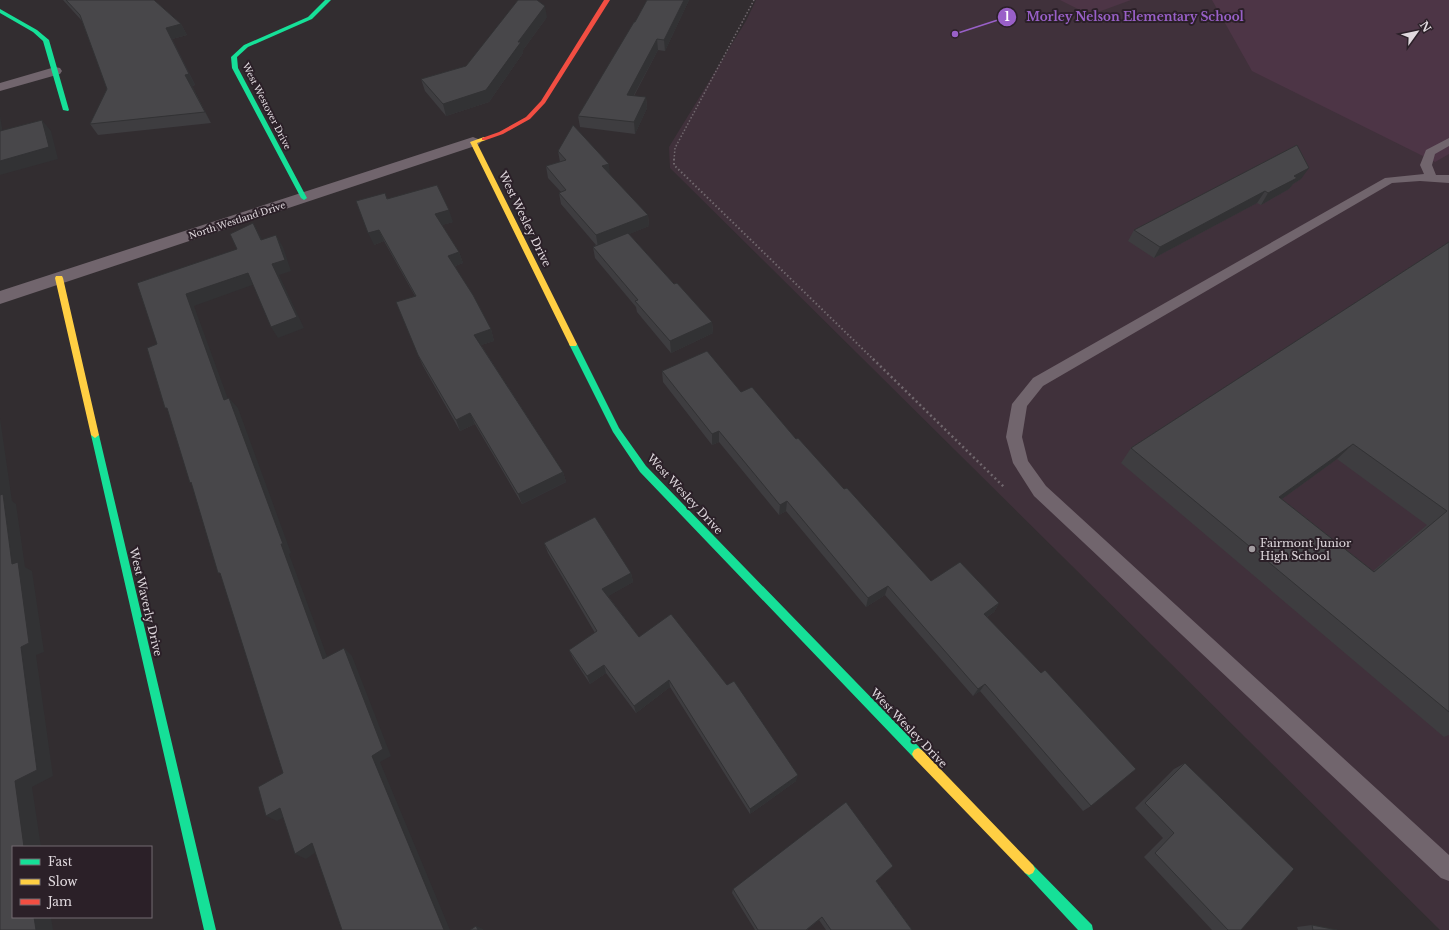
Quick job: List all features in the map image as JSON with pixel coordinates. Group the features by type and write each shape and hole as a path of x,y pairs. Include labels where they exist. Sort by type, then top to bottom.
{"street":[{"name":"West Westover Drive","path":"304,198 235,68 234,57 246,46 310,18 328,0"},
{"path":"473,142 501,133 528,118 543,102 607,0"},
{"path":"0,11 9,18 38,31 46,40 66,110"},
{"path":"0,87 55,71"},
{"name":"North Westland Drive","path":"0,298 473,142"},
{"name":"West Wesley Drive","path":"473,142 616,430 643,469 1087,930"},
{"name":"West Waverly Drive","path":"59,278 210,930"}],"lane":[{"path":"1432,178 1426,165 1430,152 1449,141"},
{"path":"1449,179 1420,177 1389,180 1038,382 1020,404 1014,437 1021,463 1040,491 1449,870"}],"path":[{"path":"754,0 675,148 674,165 1009,491"}],"shaded area":[{"name":"Fairmont Junior High School","path":"756,0 1449,0 1449,930 1440,930 670,168 669,147 746,21"},
{"path":"1060,0 1131,0 1090,15"},
{"path":"1212,0 1449,0 1449,154 1435,162 1252,71"}],"building":[{"path":"66,0 154,0 181,24 166,28 189,74 185,75 205,112 90,124 107,89 80,15"},
{"path":"518,0 537,0 545,6 518,42 521,42 486,90 443,104 421,79 466,66"},
{"path":"647,0 684,0 664,40 657,39 627,95 646,97 634,122 578,116 635,22"},
{"path":"42,120 49,147 0,161 0,131"},
{"path":"573,125 609,164 602,166 648,215 596,235 559,193 566,190 546,166 566,160 558,151"},
{"path":"1297,145 1309,168 1294,176 1297,178 1268,193 1265,191 1160,247 1134,230"},
{"path":"437,185 449,210 435,214 459,252 448,256 473,295 491,329 474,335 563,472 518,494 470,413 456,420 418,355 396,302 416,296 379,230 368,233 356,201 385,193 387,199"},
{"path":"253,223 261,240 276,235 285,260 272,264 297,317 271,327 248,273 186,294 224,400 229,398 283,544 281,544 323,659 344,648 383,749 372,756 444,930 342,930 312,843 295,854 280,808 266,816 258,787 283,773 147,348 157,344 137,283 237,249 230,234"},
{"path":"628,233 674,284 677,283 712,322 670,341 635,301 638,300 593,247"},
{"path":"1449,242 1449,712 1131,448","holes":["1353,444 1447,511 1374,572 1279,497"]},
{"path":"707,351 741,392 752,387 796,439 798,438 844,489 847,488 931,581 960,562 999,603 984,614 1041,673 1045,670 1136,769 1091,806 985,684 978,689 888,586 868,598 787,501 780,505 719,431 712,434 662,371"},
{"path":"3,494 12,564 18,562 29,643 21,647 37,770 15,781 24,846 12,846 12,918 34,918 36,930 0,930 0,495"},
{"path":"595,517 631,573 602,589 639,637 671,614 727,685 734,681 798,775 750,809 669,680 634,706 604,665 587,676 569,650 597,631 544,543"},
{"path":"1185,763 1294,869 1241,930 1228,930 1155,853 1174,833 1145,803"},
{"path":"846,802 893,866 876,881 912,930 831,930 822,917 806,930 758,930 733,889"},
{"path":"1312,925 1337,930 1313,930"},
{"path":"476,926 478,930 470,930"}],"traffic: fast":[{"path":"304,198 235,68 234,57 246,46 310,18 328,0"},
{"path":"0,11 35,31 46,40 66,110"},
{"path":"573,344 616,430 643,469 918,754"},
{"path":"95,435 210,930"},
{"path":"1029,869 1087,930"}],"traffic: slow":[{"path":"484,139 473,142 573,344"},
{"path":"59,278 95,435"},
{"path":"918,754 1029,869"}],"traffic: jam":[{"path":"484,139 501,133 528,118 543,102 607,0"}],"place":[{"name":"Morley Nelson Elementary School","path":"955,34"},
{"name":"Fairmont Junior High School","path":"1252,549"}]}
